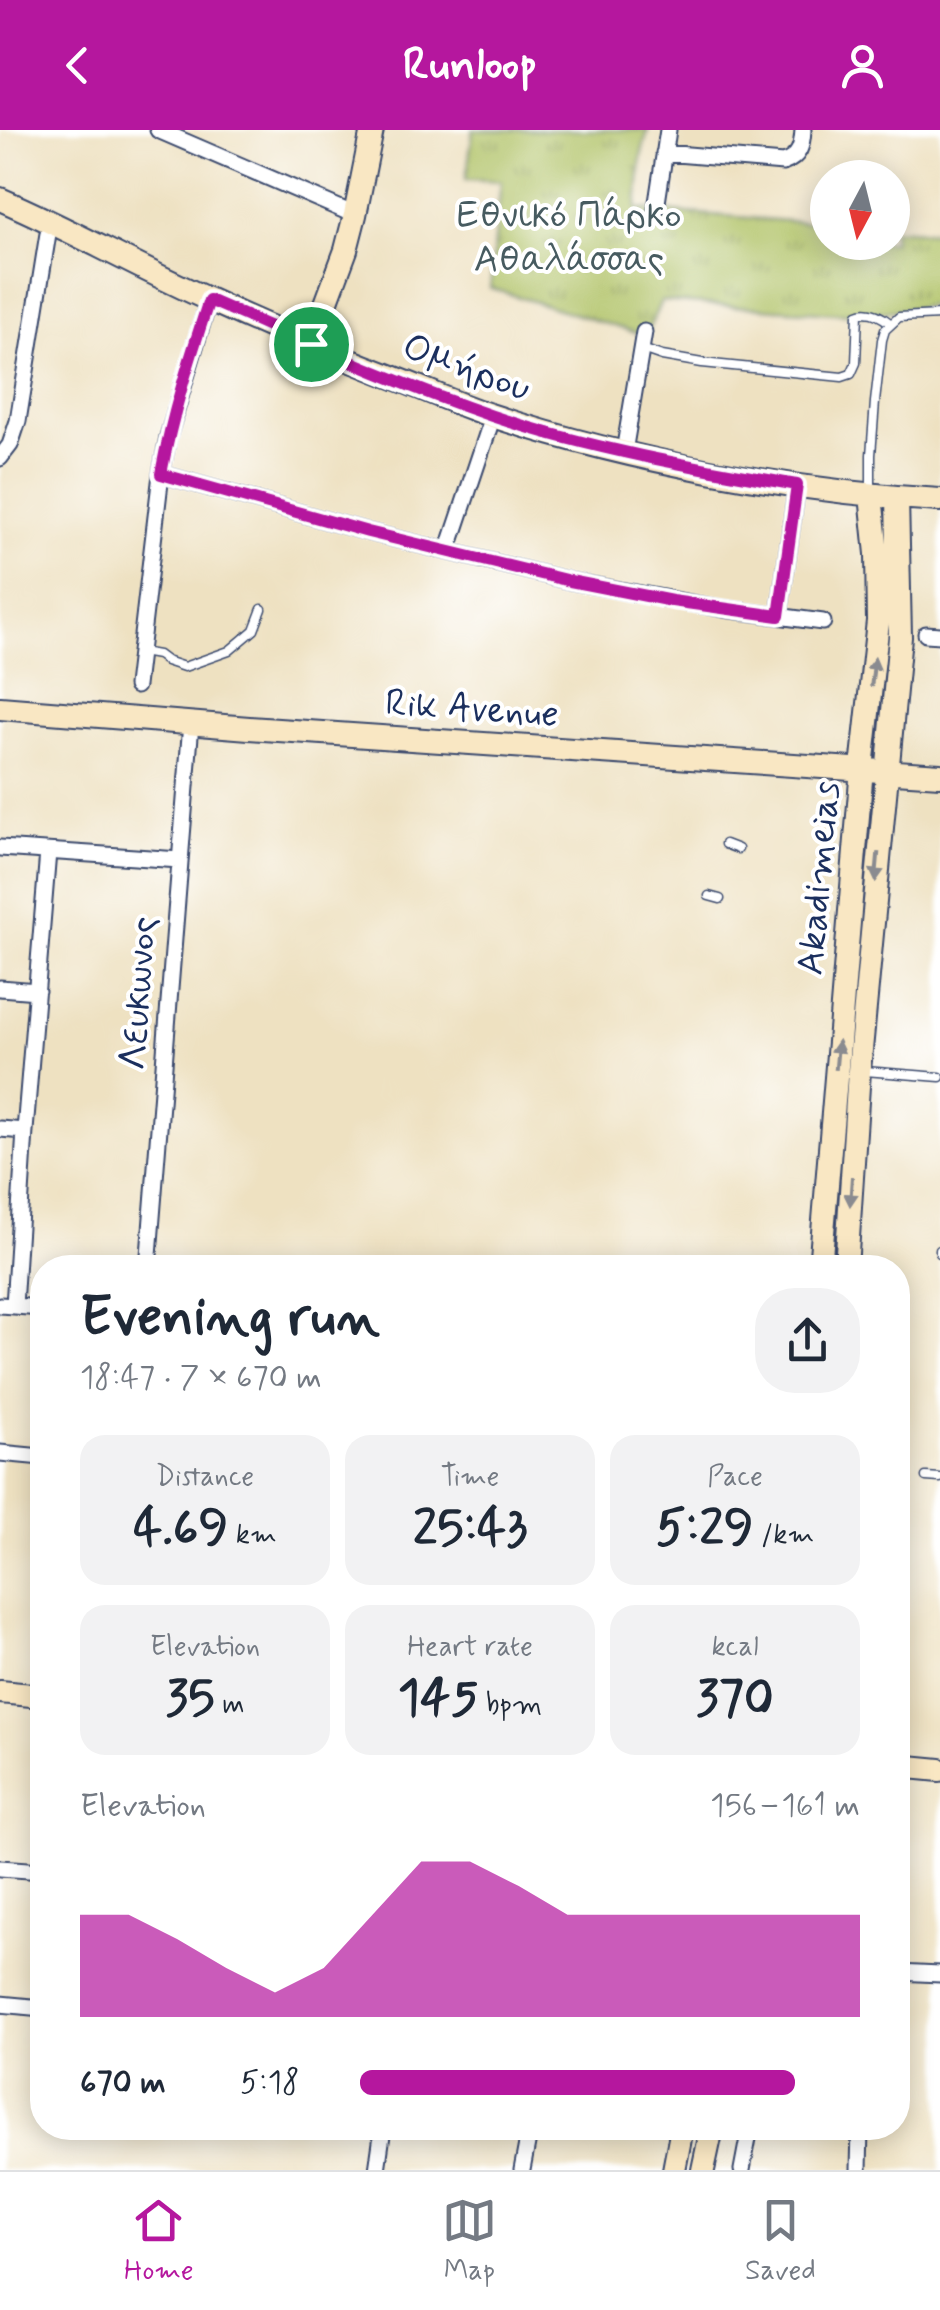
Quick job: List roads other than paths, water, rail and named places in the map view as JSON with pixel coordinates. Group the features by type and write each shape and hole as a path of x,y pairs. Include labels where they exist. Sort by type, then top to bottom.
{"main road":[{"path":"311,344 346,250 372,130"},
{"name":"Ομήρου","path":"0,199 209,300 492,416 624,452 797,485 871,496 940,500"},
{"name":"Akadimeias","path":"821,1255 878,621 871,496"},
{"name":"Akadimeias","path":"847,1255 859,1070 900,637 897,498"},
{"name":"Rik Avenue","path":"0,708 940,774"},
{"path":"0,1692 30,1695"},
{"path":"910,1767 940,1770"},
{"path":"674,2170 680,2140"},
{"path":"703,2170 709,2140"}],"street":[{"path":"158,130 355,215"},
{"path":"656,209 668,130"},
{"path":"664,153 784,163 799,152 803,130"},
{"path":"0,458 10,445 18,421 50,220"},
{"path":"136,686 161,474 184,378 209,300"},
{"path":"624,452 643,340"},
{"path":"448,551 492,416"},
{"path":"161,474 368,532 570,581 672,601 823,622"},
{"path":"779,616 797,485"},
{"name":"Λευκωνος","path":"149,1255 191,724"},
{"path":"0,848 180,860"},
{"path":"7,1306 48,852"},
{"path":"0,988 37,991"},
{"path":"0,1129 25,1131"},
{"path":"0,1454 30,1456"},
{"path":"0,1868 30,1870"},
{"path":"910,1973 940,1974"},
{"path":"0,2004 30,2007"},
{"path":"377,2170 381,2140"},
{"path":"522,2170 528,2140"},
{"path":"742,2170 748,2140"},
{"path":"859,2170 860,2140"}],"lane":[{"path":"643,340 662,356 848,376 856,364 858,314 866,311 890,323"},
{"path":"871,496 870,455 885,330 899,318 940,315"},
{"path":"139,652 158,654 166,662 184,668 229,651 254,630 262,609"},
{"path":"725,844 738,849"},
{"path":"709,896 720,898"},
{"path":"859,1070 940,1076"},
{"path":"926,1477 940,1478"}],"park label":[{"name":"Εθνικό Πάρκο Αθαλάσσας","path":"569,236"}]}
